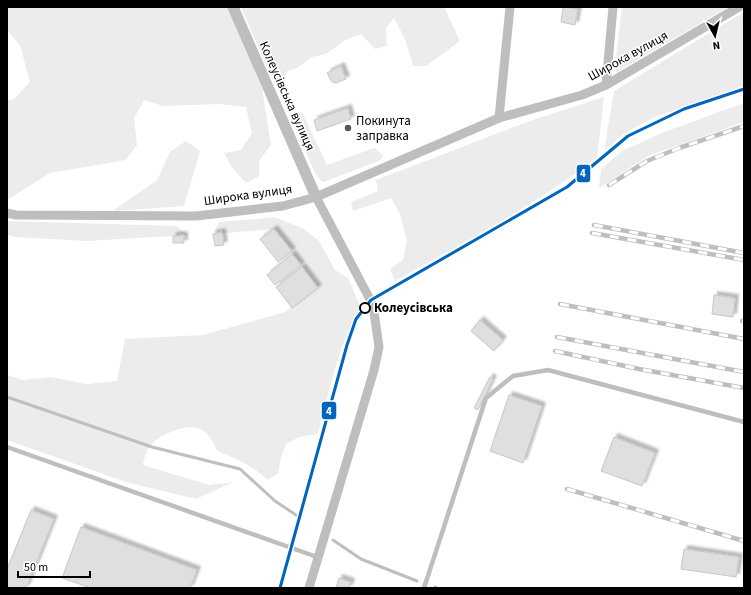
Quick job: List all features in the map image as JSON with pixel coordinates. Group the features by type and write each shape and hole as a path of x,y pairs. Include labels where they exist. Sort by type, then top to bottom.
{"street":[{"name":"Колеусівська вулиця","path":"233,7 316,197"},
{"path":"499,118 510,7"},
{"path":"606,85 613,7"},
{"name":"Широка вулиця","path":"7,213 16,215 196,216 283,206 316,197 499,118 582,95 606,85 739,7"},
{"path":"309,588 374,370 379,347 373,305 316,197"}],"lane":[{"path":"424,588 486,398 513,376 548,370 744,422"},
{"path":"7,447 317,557"}],"shaded area":[{"path":"7,7 229,7 262,88 271,145 259,161 259,176 246,183 231,166 224,153 241,150 252,133 246,107 219,104 163,106 144,100 134,118 137,145 126,160 50,173 7,200 7,100 13,100 30,82 20,45 7,30"},
{"path":"241,7 444,7 460,41 426,66 413,66 405,39 394,18 386,28 387,46 375,49 361,34 345,40 326,54 312,57 297,68 287,71 283,88 270,74"},
{"path":"622,7 728,7 617,72 616,57"},
{"path":"744,12 744,86 655,117 625,133 604,151 614,91"},
{"path":"604,97 597,157 549,192 473,238 395,281 390,269 403,260 407,241 400,214 391,198 353,211 351,202 378,191 376,180 527,122"},
{"path":"744,103 744,122 648,156 599,188 601,169 622,151 664,132"},
{"path":"296,111 303,114 327,165 374,148 383,155 381,160 324,182 320,180 315,173 291,119"},
{"path":"186,141 200,151 184,206 113,211 157,180 170,152"},
{"path":"275,217 304,229 319,241 335,270 348,278 361,308 347,334 335,368 318,434 299,437 286,444 278,473 268,480 244,463 217,451 209,436 195,427 183,428 165,434 153,442 147,451 143,465 209,485 233,482 196,499 126,482 7,440 7,375 23,380 51,377 87,384 117,381 125,339 203,335 285,312 318,288 274,229 213,234 219,222"},
{"path":"7,221 176,226 188,235 87,241 15,237 7,235"}],"building":[{"path":"563,7 578,9 575,25 561,22"},
{"path":"341,66 346,79 336,83 332,82 327,73"},
{"path":"348,108 351,119 317,131 314,120"},
{"path":"274,229 292,251 278,262 260,239"},
{"path":"222,232 224,245 215,246 213,234"},
{"path":"184,235 184,243 173,243 173,236"},
{"path":"292,254 301,265 275,285 267,275"},
{"path":"302,267 318,288 292,308 276,287"},
{"path":"714,295 735,298 733,317 712,314"},
{"path":"480,320 503,340 494,351 471,331"},
{"path":"490,377 493,379 478,410 474,408"},
{"path":"509,395 542,406 523,463 490,451"},
{"path":"614,437 655,453 642,486 601,471"},
{"path":"31,510 54,519 26,588 7,588 7,569"},
{"path":"81,527 197,570 190,588 91,588 62,578"},
{"path":"684,549 739,557 736,577 681,569"},
{"path":"339,578 351,582 349,588 336,588"}],"waterway":[{"path":"7,397 152,447 240,469 275,501 299,517"},
{"path":"333,540 361,559 417,581"}],"railway":[{"path":"609,185 647,161 679,148 744,126"},
{"path":"594,225 744,253"},
{"path":"592,233 744,260"},
{"path":"560,304 744,339"},
{"path":"557,337 744,372"},
{"path":"555,351 639,369 744,388"},
{"path":"567,489 744,541"}],"transit line":[{"name":"4","path":"280,588 347,345 356,319 371,300 567,187 628,136 684,109 744,89"}],"place":[{"name":"Покинута заправка","path":"348,128"},
{"name":"Колеусівська","path":"365,308"}]}
